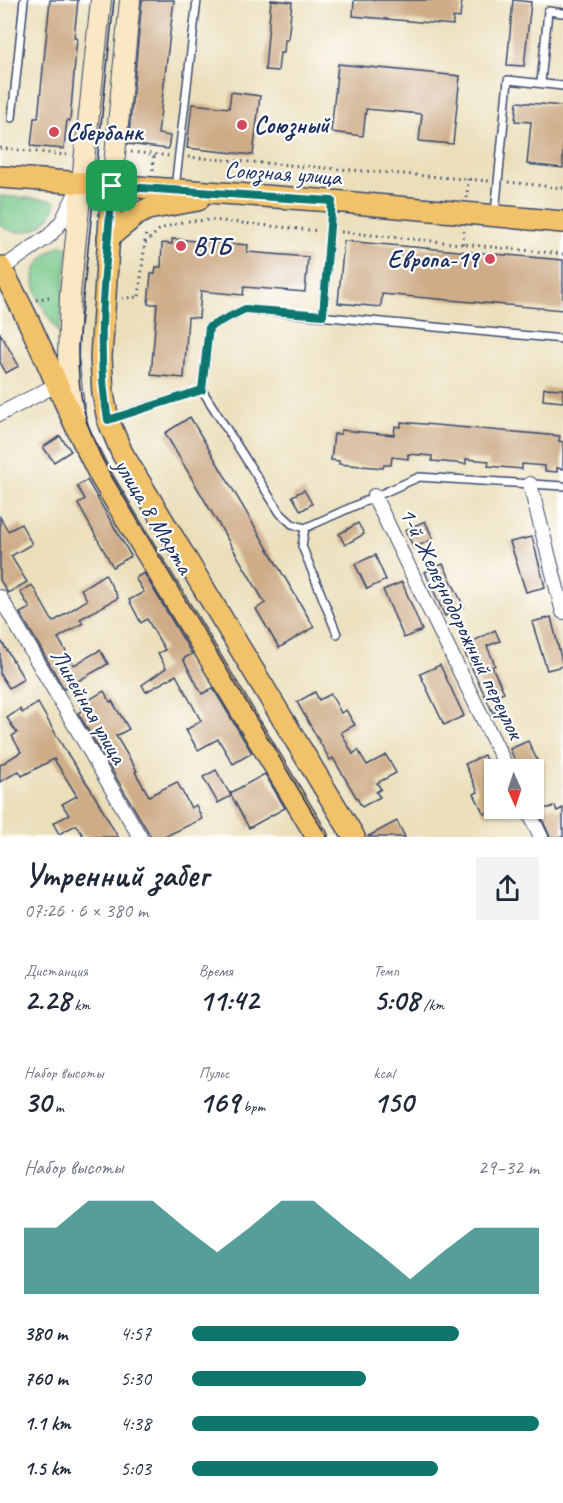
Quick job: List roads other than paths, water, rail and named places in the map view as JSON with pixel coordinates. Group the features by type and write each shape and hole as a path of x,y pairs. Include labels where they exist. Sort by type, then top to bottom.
{"main road":[{"name":"улица 8 Марта","path":"101,0 70,294 68,357 79,434 101,477 317,837"},
{"path":"112,186 130,0"},
{"name":"Союзная улица","path":"0,177 332,201 563,222"},
{"name":"улица 8 Марта","path":"112,186 101,357 103,394 108,420 122,453 354,837"},
{"path":"108,238 136,215 148,209 202,200 264,197"},
{"path":"0,269 20,304 79,434"}],"street":[{"path":"0,269 49,236 62,220 81,184"},
{"path":"0,414 56,385"},
{"path":"530,484 563,612"},
{"name":"1-й Железнодорожный переулок","path":"374,496 503,759"},
{"name":"Линейная улица","path":"0,597 140,837"},
{"path":"533,819 542,837"}],"lane":[{"path":"12,118 24,0"},
{"path":"175,191 196,0"},
{"path":"541,83 548,11 563,13"},
{"path":"495,216 508,80 563,86"},
{"path":"323,315 332,201"},
{"path":"563,339 245,309 209,327 202,390 280,513 292,524 305,528 418,477 563,486"},
{"path":"108,420 202,390"},
{"path":"305,528 302,546 337,634"}],"tram line":[{"path":"114,0 78,345 79,380 84,411 94,441 109,472 327,837"}],"place":[{"name":"Союзный","path":"242,125"},
{"name":"Сбербанк","path":"54,132"},
{"name":"ВТБ","path":"181,246"},
{"name":"Европа-19","path":"490,259"}]}
